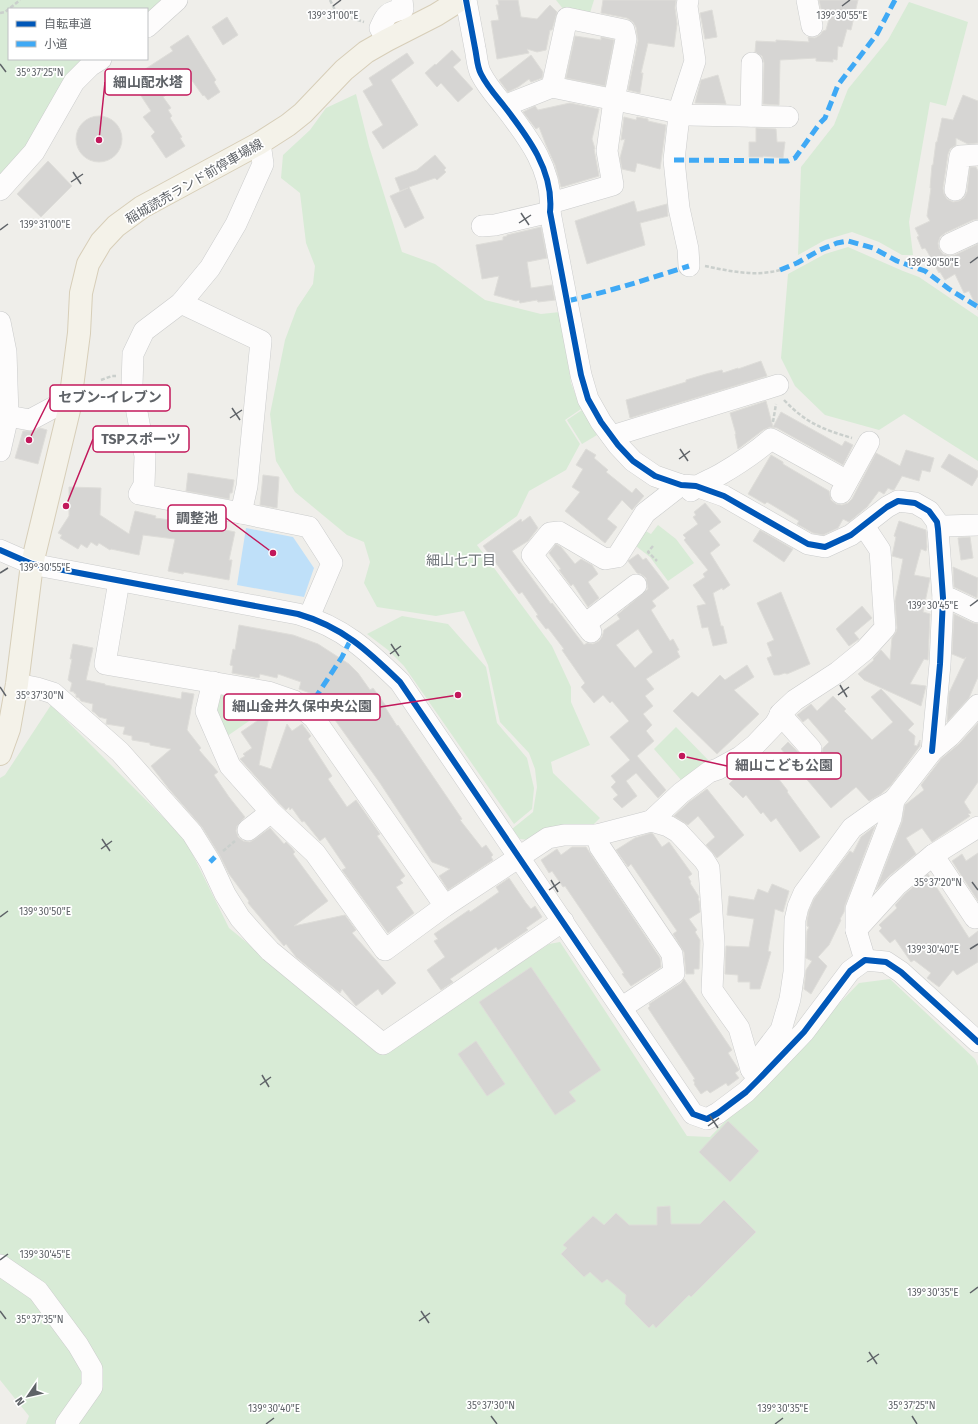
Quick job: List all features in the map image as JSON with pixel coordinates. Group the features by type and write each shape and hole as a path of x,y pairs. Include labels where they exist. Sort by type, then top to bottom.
{"main road":[{"name":"稲城読売ランド前停車場線","path":"0,754 9,729 17,684 32,564 71,398 79,333 81,292 88,264 101,242 116,226 142,207 260,143 288,125 303,113 344,70 366,52 383,34 435,8 460,0"}],"street":[{"path":"148,26 177,0"},
{"path":"383,34 384,18 390,12 403,9 402,0"},
{"path":"466,0 479,70 488,86 536,149 544,169 550,192 550,207 581,375 588,399 601,422 633,461 655,476 724,496 808,544 825,547 851,536 887,507 898,501 915,503 928,511 936,522 938,529 942,598 940,664 932,751"},
{"path":"688,0 687,6 695,61 679,113 674,160 679,208 688,249 689,266"},
{"path":"808,0 812,26"},
{"path":"482,226 496,225 614,185 607,151 614,100 626,39 624,30 567,18 552,87"},
{"path":"0,190 34,152 74,82 90,66 99,60"},
{"path":"751,116 752,62"},
{"path":"504,106 552,87 689,115 788,117"},
{"path":"260,143 263,164 236,224 210,268 181,303 144,331 133,354 132,385 145,456 144,485 139,494 241,512 309,527 332,563 308,617"},
{"path":"955,190 960,156 978,155"},
{"path":"950,244 978,231"},
{"path":"181,303 261,340 247,486 241,512"},
{"path":"0,322 6,352 3,434 71,398"},
{"path":"612,436 777,388"},
{"path":"636,584 588,628 532,555 550,533 559,532 605,559 617,557 645,513 689,486 720,475 762,447 771,439 844,488 870,442"},
{"path":"651,538 655,520 689,486"},
{"path":"938,529 946,526 978,525"},
{"path":"213,682 206,712 230,766 271,812 315,853 385,950 445,906 520,858 548,838 564,835 597,835 651,821 681,793 709,772 740,757 755,745 774,724 780,714 795,700 838,672 865,650 885,628 880,550 864,526"},
{"path":"0,550 32,564 298,614 340,631 369,653 400,682 693,1114 707,1119 718,1113 740,1096 781,1030 790,999 794,972 797,913 804,893 852,828 894,800 932,751 950,736 978,705"},
{"path":"120,581 105,664 268,692 294,701 314,718 445,906"},
{"path":"942,598 951,600 978,612"},
{"path":"17,684 53,693 120,752 192,833 210,862 225,894 240,918 255,935 270,950 383,1044 563,921"},
{"path":"780,714 811,749"},
{"path":"865,960 856,930 856,909 891,818 894,800"},
{"path":"248,830 271,812"},
{"path":"651,821 668,826 678,832 704,860 709,868 714,944 712,990 740,1028 755,1074"},
{"path":"856,930 897,886 933,856 978,827"},
{"path":"597,835 600,847 672,954 674,973 621,1008"},
{"path":"933,856 975,918 978,916"},
{"path":"755,1074 804,1032 850,971 865,960 886,962 901,972 978,1042"},
{"path":"0,1265 38,1291 78,1345 92,1369 92,1387 66,1424"}],"path":[{"path":"10,8 20,0"},
{"path":"330,0 336,12 383,34"},
{"path":"689,266 698,265 732,272 770,273 780,270"},
{"path":"771,439 769,430 774,419 777,388"},
{"path":"777,388 795,412 809,422 824,429 870,442"},
{"path":"651,538 648,552 657,561"},
{"path":"220,853 248,830"}],"green space":[{"path":"0,0 164,0 148,14 148,8 8,8 8,60 88,60 33,138 0,179"},
{"path":"556,0 594,0 589,16 564,10"},
{"path":"909,2 968,22 946,106 930,102 909,222 913,255 902,255 879,242 852,232 825,240 798,255 801,167 834,125 848,89 888,40"},
{"path":"356,94 369,146 402,252 435,264 485,300 541,314 560,312 571,383 581,409 565,420 580,444 566,470 529,491 517,516 477,545 552,646 571,687 571,702 590,745 551,762 553,773 600,818 592,826 529,840 520,839 512,829 533,812 537,787 535,769 529,753 500,722 488,665 464,611 436,616 377,607 364,583 370,562 364,542 347,535 295,492 276,461 270,414 285,340 297,308 313,284 315,266 306,243 300,193 281,178 283,155 310,130 326,108"},
{"path":"848,247 919,277 978,317 978,461 904,414 879,430 825,415 795,386 781,358 788,274 825,254"},
{"path":"582,410 597,435 582,444 567,420"},
{"path":"658,525 676,539 694,563 668,581 650,557 632,543 640,528 651,534"},
{"path":"402,616 448,624 486,667 497,723 527,758 534,788 532,809 514,824 404,666 388,650 367,634"},
{"path":"219,692 274,704 223,739 213,696"},
{"path":"51,705 185,839 229,928 384,1055 549,944 560,942 687,1136 710,1137 859,983 890,979 975,1059 978,1066 978,1424 26,1424 29,1416 0,1380 0,778 5,775"},
{"path":"676,727 711,763 682,781 654,749"}],"water":[{"path":"246,528 293,537 314,568 304,597 237,585"}],"building":[{"path":"498,0 518,0 521,17 537,19 550,5 557,12 552,30 550,30 546,50 537,52 527,49 529,53 497,59 491,21 499,20 496,5 499,5"},
{"path":"603,0 676,0 675,8 677,24 674,47 648,43 641,73 643,73 640,93 628,90 638,41 636,27 633,22 627,18 601,13"},
{"path":"819,0 858,0 851,30 847,29 842,47 838,46 837,60 833,59 833,62 816,61 816,58 780,60 779,105 763,104 764,63 762,56 755,52 756,41 776,42 776,40 809,42 808,37 815,38 820,35 826,30 831,12 821,9"},
{"path":"712,10 717,37 705,39 700,13"},
{"path":"227,17 238,35 223,45 212,27"},
{"path":"188,35 216,80 214,82 220,92 208,100 204,95 203,96 191,79 163,97 171,108 168,110 172,116 170,118 182,137 180,138 185,146 166,158 151,136 155,132 143,117 151,111 130,79 173,51 170,47"},
{"path":"575,36 601,40 601,37 614,40 605,86 566,78"},
{"path":"452,50 461,60 453,67 473,89 458,102 441,83 437,87 425,73"},
{"path":"407,53 414,63 391,80 418,125 383,149 372,132 383,125 363,91 373,85 369,78"},
{"path":"531,55 543,72 542,78 531,82 529,79 508,92 499,80"},
{"path":"718,75 726,104 695,103 701,80"},
{"path":"963,95 978,101 978,143 968,144 956,138 956,145 950,149 948,154 943,188 947,199 953,202 964,198 967,192 970,167 976,167 978,171 978,219 945,233 940,237 938,243 939,249 943,254 949,256 955,255 978,244 978,310 969,291 964,293 955,274 945,280 940,272 939,273 925,248 922,249 917,237 919,236 915,228 930,221 927,216 931,188 932,165 942,118 953,120"},
{"path":"570,103 599,109 592,139 599,176 561,187 555,165 539,127 536,129 523,112 535,106 538,110"},
{"path":"104,116 116,122 121,130 121,148 116,156 108,161 94,162 82,156 77,148 76,134 82,122 90,117"},
{"path":"624,117 636,120 637,117 648,119 648,121 666,125 660,169 637,163 635,172 622,169 620,158 625,139 621,140"},
{"path":"756,128 776,129 777,142 785,142 783,158 763,156 749,157 749,142 756,142"},
{"path":"435,155 446,168 444,170 446,172 437,180 435,178 409,187 424,218 405,228 390,196 408,188 400,191 395,178 417,170"},
{"path":"48,161 72,186 41,217 17,194"},
{"path":"634,201 637,212 667,204 668,216 640,223 645,245 587,264 575,221"},
{"path":"541,227 547,258 527,262 531,288 552,285 555,300 538,302 537,300 520,303 519,300 516,301 494,295 499,276 482,279 476,245 503,240 503,237 507,235"},
{"path":"761,361 767,376 630,418 626,400 686,382 686,380 706,374 722,370 723,373"},
{"path":"766,401 773,427 781,412 842,446 845,441 853,445 843,465 777,428 770,427 763,430 738,449 736,434 730,413"},
{"path":"40,428 47,430 38,464 15,458 23,431 35,431"},
{"path":"586,449 596,455 594,458 608,470 606,472 632,493 636,488 644,496 632,510 622,500 607,519 617,527 605,543 565,511 580,492 572,487 583,469 576,465"},
{"path":"906,450 934,458 930,472 922,470 919,481 902,476 894,490 888,488 884,494 879,491 867,507 849,522 843,519 838,528 823,535 813,533 797,524 799,521 767,502 765,504 748,494 771,455 783,462 783,464 829,491 831,500 836,504 842,505 848,503 852,499 876,453 900,466"},
{"path":"949,454 978,471 978,476 972,486 941,467"},
{"path":"188,473 234,480 232,493 230,493 229,499 186,491"},
{"path":"263,475 279,477 277,508 260,505"},
{"path":"69,487 101,488 100,515 129,534 135,511 156,516 155,518 177,521 176,526 201,531 203,525 235,532 229,560 232,560 229,580 184,572 183,574 168,571 175,539 143,535 139,555 110,550 99,543 97,546 91,542 87,548 81,544 78,549 60,538 62,535 58,533 69,516"},
{"path":"705,503 721,522 709,531 720,545 710,553 730,585 723,590 722,588 713,593 727,643 713,646 708,627 702,628 697,606 706,604 693,585 705,577 703,574 708,570 684,540 686,538 683,535 698,524 693,517 696,515 694,512"},
{"path":"530,516 538,528 528,541 512,551 551,604 552,603 584,645 587,643 593,644 599,641 604,630 620,619 617,615 648,589 646,578 637,573 628,561 638,554 643,560 646,558 669,588 652,601 656,606 651,610 670,641 673,639 679,650 677,651 680,657 646,679 654,689 645,696 653,706 643,714 652,725 646,731 654,741 637,756 666,790 658,798 636,773 626,781 637,796 622,808 613,799 618,795 611,787 616,782 611,776 630,760 610,737 629,721 612,701 610,703 603,695 594,703 581,687 585,683 562,650 564,649 548,628 546,629 536,616 538,615 522,592 519,594 483,546 521,519 522,522","holes":["638,629 653,652 635,668 616,645"]},
{"path":"899,521 926,530 926,551 921,549 914,575 930,578 923,612 930,614 928,660 924,659 910,684 926,686 921,706 864,680 858,674 874,660 873,659 881,650 890,660 892,638 897,628 895,601 903,559 892,556 896,537 894,536"},
{"path":"760,530 793,549 784,562 753,541"},
{"path":"970,537 973,558 961,560 958,538"},
{"path":"556,544 561,547 575,564 581,559 592,565 598,574 588,582 599,598 588,607 573,584 571,586 559,570 561,569 549,553"},
{"path":"953,567 978,578 977,598 954,587"},
{"path":"781,592 810,664 787,674 774,675 767,658 772,656 767,643 774,640 757,603"},
{"path":"862,606 872,618 854,633 859,639 849,646 836,629"},
{"path":"954,614 978,624 978,677 969,698 947,722 949,693 966,657 964,659 952,654"},
{"path":"239,625 293,635 318,644 349,664 358,673 370,690 373,688 386,706 385,707 397,726 398,725 462,819 460,820 482,848 486,845 493,855 491,857 493,860 448,890 439,876 450,869 432,862 380,783 335,720 336,719 321,697 299,689 301,682 278,674 277,678 260,674 259,678 232,673 233,666 230,665 233,649 235,650"},
{"path":"73,644 93,648 86,680 181,699 182,692 194,694 187,730 201,748 199,750 218,772 214,775 245,817 237,826 236,831 238,837 243,841 250,842 270,828 284,844 286,842 292,848 295,852 293,854 328,901 294,926 345,915 356,930 352,933 396,983 382,995 378,989 356,1006 342,989 340,993 296,957 286,944 284,946 248,903 249,901 229,874 202,827 151,766 171,749 132,740 132,736 123,734 125,727 106,724 107,719 99,717 92,711 93,704 81,701 76,697 74,692 70,691 72,683 68,680"},
{"path":"747,665 754,677 734,690 759,714 717,754 673,711 692,692 698,697 720,675 725,680"},
{"path":"881,689 914,724 908,730 915,736 914,745 917,746 920,740 920,746 891,785 881,794 869,801 856,787 831,808 781,749 788,742 808,762 819,758 823,748 829,742 808,718 803,722 797,715 811,704 817,711 833,696 846,709 844,711 872,740 893,722 871,697"},
{"path":"270,712 259,765 271,769 287,724 292,731 302,724 311,736 308,739 332,776 328,779 347,807 356,800 380,834 377,836 405,876 400,880 403,883 396,887 414,913 388,933 342,870 346,868 325,837 320,841 304,821 302,822 292,808 290,810 289,807 286,810 240,759 245,756 243,754 252,748 241,732"},
{"path":"978,723 978,782 964,802 971,813 968,814 970,816 932,842 922,828 906,838 916,854 889,876 876,890 902,822 905,805 924,790 921,785 941,759 959,744"},
{"path":"761,756 788,791 787,792 820,837 800,852 776,818 771,822 763,812 761,814 746,795 743,798 729,784"},
{"path":"707,789 744,835 717,858 706,845 715,837 698,816 688,825 674,816 689,802"},
{"path":"875,826 845,905 844,912 840,919 841,920 829,945 818,957 827,966 811,994 804,989 806,970 812,961 806,958 807,931 809,927 807,926 807,921 809,911 814,899 850,851 853,853 861,837"},
{"path":"651,833 662,847 669,842 692,874 688,877 699,897 700,912 689,919 697,930 695,932 700,940 699,969 694,969 694,974 686,974 684,952 673,934 677,931 631,864 628,867 616,850 635,838"},
{"path":"572,847 586,847 660,958 661,967 631,986 622,974 624,973 565,886 563,887 552,871 549,873 541,860 557,849 561,855"},
{"path":"978,853 978,901 952,861 962,854 966,861"},
{"path":"928,874 969,938 978,931 978,962 957,975 953,970 939,987 927,978 931,973 914,960 911,962 895,939 890,943 879,931 882,928 879,925 897,908 895,905"},
{"path":"509,878 531,909 535,906 542,917 526,928 528,930 498,950 496,947 450,979 453,982 441,990 427,970 445,957 434,941 438,939 434,934 499,892 496,887"},
{"path":"772,884 789,891 783,912 775,909 768,951 771,952 760,989 750,989 750,982 738,982 738,975 725,974 726,946 749,947 754,919 727,915 729,896 754,900 758,889 768,893"},
{"path":"531,967 601,1070 569,1092 576,1101 555,1115 479,1002"},
{"path":"684,979 732,1050 728,1053 739,1070 735,1073 739,1078 728,1086 726,1083 710,1093 707,1090 701,1094 694,1084 695,1083 693,1080 695,1079 648,1008 650,1006 649,1004 681,983"},
{"path":"476,1041 505,1084 487,1096 458,1054"},
{"path":"728,1121 759,1151 730,1182 699,1152"},
{"path":"724,1200 756,1232 691,1297 689,1295 656,1328 653,1324 649,1328 625,1304 626,1295 607,1279 602,1283 590,1272 584,1277 561,1254 567,1248 563,1245 593,1216 604,1225 616,1213 629,1225 657,1225 657,1207 670,1206 671,1224 700,1224"}],"marked path":[{"path":"674,160 788,161 795,158 825,118 838,85 877,34 895,0"},
{"path":"780,270 797,263 820,250 837,243 848,241 873,248 897,261 925,271 949,289 978,307"},
{"path":"567,301 689,266"},
{"path":"306,712 342,657 351,639"},
{"path":"210,862 215,857"}],"cycle path":[{"path":"466,0 478,65 483,78 522,130 538,155 544,169 548,182 550,212 581,375 588,399 601,422 618,445 633,461 655,476 681,485 696,486 724,496 808,544 825,547 851,535 887,507 898,501 915,503 929,511 937,522 943,598 940,664 932,751"},
{"path":"0,550 32,564 298,614 314,619 342,633 366,650 400,682 693,1114 707,1119 718,1113 746,1092 804,1032 850,971 865,960 886,962 901,972 978,1042"}],"place":[{"name":"細山配水塔","path":"99,140"},
{"name":"セブン-イレブン","path":"29,440"},
{"name":"TSPスポーツ","path":"66,506"},
{"name":"調整池","path":"273,553"},
{"name":"細山金井久保中央公園","path":"458,695"},
{"name":"細山こども公園","path":"682,756"}],"district":[{"name":"細山七丁目","path":"461,560"}]}
